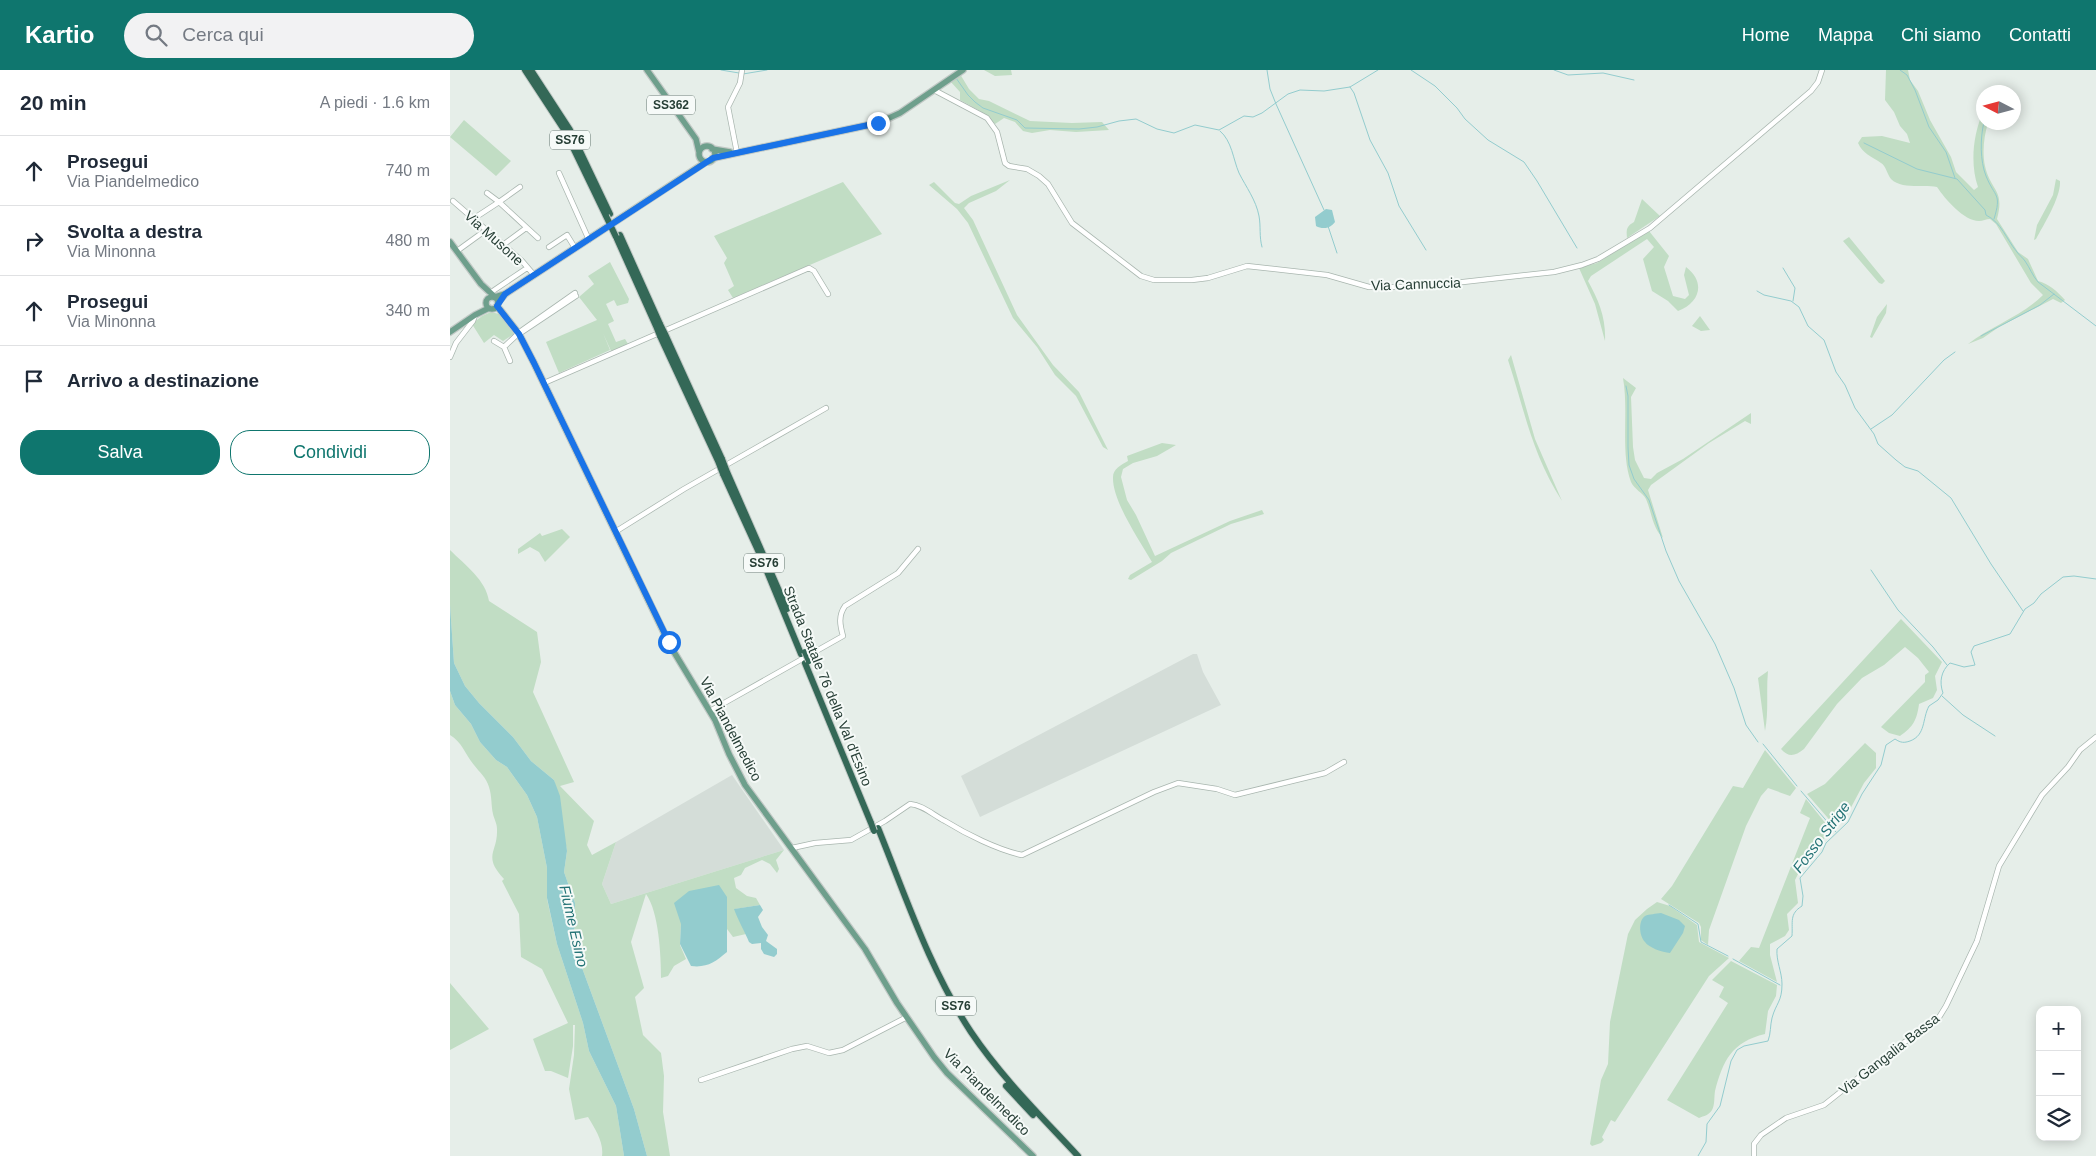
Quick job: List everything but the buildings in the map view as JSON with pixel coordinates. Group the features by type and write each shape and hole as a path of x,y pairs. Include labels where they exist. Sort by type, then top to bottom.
{"highway":[{"name":"Strada Statale 76 della Val d'Esino","path":"523,70 552,110 578,155 618,236 725,473 766,556 803,653 944,993 967,1034 996,1073 1021,1103 1072,1156"},
{"name":"Strada Statale 76 della Val d'Esino","path":"531,70 570,130 608,215"},
{"name":"Strada Statale 76 della Val d'Esino","path":"875,826 947,991 971,1032 1024,1101 1078,1156"}],"main road":[{"name":"SS362","path":"647,70 696,140 700,154"},
{"name":"SS362","path":"706,162 713,158 890,119 961,71"},
{"name":"SS362","path":"696,140 710,148 737,153"},
{"path":"697,168 702,148 710,148 714,153 713,158"},
{"path":"450,332 492,302 706,162 700,154"},
{"name":"Via Piandelmedico","path":"450,242 492,302 509,319 519,334 671,647 710,711 745,785 865,948 907,1017 947,1073 1033,1156"}],"street":[{"name":"Via Cannuccia","path":"934,90 987,118 997,132 1005,163 1009,166 1027,169 1039,176 1048,184 1072,223 1141,276 1154,280 1192,280 1208,278 1246,266 1327,275 1369,287 1418,287 1554,272 1598,259 1650,228 1811,90 1818,82 1822,70"},
{"path":"737,153 728,107 740,83 741,73"},
{"path":"726,151 735,143"},
{"path":"559,173 589,240"},
{"path":"473,218 520,186"},
{"path":"487,193 538,238"},
{"name":"Via Musone","path":"453,201 534,275"},
{"path":"503,245 526,228"},
{"path":"457,251 486,230"},
{"path":"549,247 567,235 575,248"},
{"path":"492,302 528,268"},
{"path":"544,383 809,268 814,271 828,294"},
{"path":"504,347 575,294"},
{"path":"450,357 456,343 476,315"},
{"path":"494,340 504,347 510,361"},
{"path":"616,532 684,488 826,408"},
{"path":"710,711 842,636 839,622 840,612 845,606 898,574 918,549"},
{"name":"Via Gangalia Bassa","path":"1754,1156 1754,1144 1761,1135 1786,1118 1824,1105 1897,1047 1938,1019 1977,941 1999,866 2042,795 2068,767 2080,750 2096,738"},
{"path":"792,848 815,843 851,840 910,804 919,805 968,833 1022,855 1154,792 1178,783 1217,789 1235,795 1325,773 1344,762"},
{"path":"701,1080 792,1049 807,1046 829,1053 843,1050 907,1017"}],"shaded area":[{"path":"1193,654 1197,654 1203,672 1221,705 980,817 961,776"},
{"path":"732,775 784,850 611,904 602,884 616,842"}],"green space":[{"path":"984,70 1011,70 1012,75 995,76"},
{"path":"1886,70 1908,70 1910,80 1918,91 1930,120 1951,157 1956,172 1974,190 1978,187 1973,159 1975,140 1977,130 1986,130 1984,161 1998,196 1999,209 1997,219 2018,252 2028,259 2038,281 2053,288 2065,300 2061,303 2053,299 1999,327 1983,338 1968,344 2026,309 2043,295 2031,283 1996,224 1990,219 1979,221 1967,217 1950,203 1937,187 1907,186 1896,182 1891,179 1883,164 1862,150 1858,143 1862,137 1882,136 1910,143 1907,134 1900,126 1894,112 1885,100"},
{"path":"960,74 969,89 979,99 989,101 1030,121 1102,122 1109,130 1076,132 1050,130 1032,133 1023,131 1015,122 1004,118 995,124 980,111 960,100 960,92 950,81"},
{"path":"464,120 511,161 496,176 450,137"},
{"path":"2056,179 2060,181 2058,195 2034,240 2037,225 2053,195"},
{"path":"1010,180 996,191 969,203 964,208 973,220 1017,315 1053,365 1079,392 1108,450 1103,447 1076,396 1055,375 1037,347 1013,318 968,223 957,209 929,185 934,182 955,203 959,204 971,196"},
{"path":"843,182 882,234 733,298 728,290 734,286 724,263 727,258 714,236"},
{"path":"1642,199 1660,216 1627,238 1627,228 1634,222"},
{"path":"1649,231 1669,256 1664,267 1673,296 1685,299 1689,295 1684,275 1686,267 1696,279 1698,292 1691,303 1678,311 1668,301 1652,291 1643,259 1654,247 1647,239 1591,276 1588,281 1601,310 1605,341 1595,304 1579,268 1597,263"},
{"path":"1849,237 1885,281 1882,284 1879,283 1843,241"},
{"path":"610,262 629,299 628,303 617,306 614,300 606,304 614,321 608,324 616,342 625,339 628,344 611,351 603,333 610,350 559,373 546,342 597,320 579,297 594,284 588,276"},
{"path":"1887,304 1886,313 1872,338 1870,337 1877,317"},
{"path":"491,312 499,314 514,334 503,341 494,335 484,343 472,324"},
{"path":"1700,316 1710,330 1701,331 1692,326"},
{"path":"1511,355 1535,439 1562,501 1543,466 1530,432 1508,360"},
{"path":"1623,378 1636,388 1631,397 1633,447 1635,460 1644,478 1651,479 1657,473 1683,459 1751,413 1751,424 1745,421 1709,443 1651,485 1648,490 1663,538 1654,525 1646,499 1632,484 1628,470 1625,445 1625,391"},
{"path":"1162,443 1176,445 1157,456 1133,463 1123,469 1121,477 1127,500 1155,556 1230,521 1262,510 1264,514 1231,524 1171,553 1162,561 1131,580 1128,579 1130,575 1152,562 1122,509 1114,487 1113,474 1128,461 1127,456"},
{"path":"562,529 570,537 545,562 539,552 530,547 518,554 518,549 540,533 542,536"},
{"path":"450,550 484,586 489,601 537,632 541,662 533,692 574,782 560,786 594,821 587,845 592,855 616,842 602,884 611,904 784,850 776,860 779,869 777,873 770,864 762,860 745,868 741,875 734,878 736,888 747,896 756,898 760,905 735,909 746,934 733,937 727,929 727,897 681,924 680,945 686,959 674,966 668,976 661,978 660,946 656,923 654,912 646,894 631,942 644,988 635,997 643,1035 661,1053 664,1076 663,1112 670,1156 647,1156 634,1109 574,946 575,903 564,872 567,851 554,780 531,761 513,737 479,703 465,686 454,663 450,605"},
{"path":"1901,619 1942,662 1935,676 1937,690 1933,698 1919,704 1916,719 1911,726 1900,736 1889,733 1881,727 1925,682 1925,675 1929,672 1918,658 1905,647 1884,665 1862,678 1837,704 1804,749 1792,755 1784,752 1781,749"},
{"path":"1768,671 1767,716 1765,731 1758,678"},
{"path":"450,691 455,705 471,724 480,742 496,760 507,767 527,795 537,817 547,868 547,899 557,944 583,1023 589,1051 616,1106 624,1156 602,1156 600,1141 588,1117 575,1120 569,1089 574,1055 575,1025 573,1025 573,1046 568,1078 551,1071 545,1071 533,1039 568,1023 542,969 521,957 519,914 502,881 504,879 497,871 492,859 497,837 497,825 492,811 490,790 485,778 450,735"},
{"path":"1865,743 1876,753 1876,768 1864,783 1847,815 1834,825 1807,794 1825,784"},
{"path":"1765,750 1796,788 1790,796 1768,788 1761,796 1746,826 1709,930 1708,945 1701,940 1701,927 1699,923 1661,899 1672,886 1733,786 1743,788"},
{"path":"1806,799 1831,830 1801,868 1795,880 1798,903 1787,914 1789,930 1785,936 1770,944 1770,955 1777,982 1739,961 1751,947 1759,948 1810,818 1800,813"},
{"path":"1657,902 1670,906 1697,925 1699,942 1729,958 1709,976 1615,1122 1611,1120 1602,1137 1604,1140 1592,1146 1590,1144 1601,1080 1608,1064 1610,1022 1628,934 1635,920"},
{"path":"1731,961 1777,985 1776,996 1768,1011 1765,1034 1744,1042 1731,1054 1718,1080 1712,1110 1699,1118 1667,1100 1728,1003 1719,997 1724,987 1712,980"},
{"path":"450,983 489,1029 450,1050"}],"water":[{"path":"1326,209 1332,210 1335,222 1327,228 1316,226 1315,217"},
{"name":"Fiume Esino","path":"450,605 454,663 465,686 513,737 531,761 554,780 560,796 567,851 564,872 575,903 574,946 634,1109 647,1156 624,1156 616,1106 589,1051 583,1023 557,944 547,898 547,868 537,817 527,795 507,767 496,760 480,742 471,724 455,705 450,691"},
{"path":"719,885 727,897 727,952 710,964 691,966 680,944 681,924 674,903 689,891"},
{"path":"760,905 763,910 758,917 768,935 766,941 777,949 777,954 774,957 764,954 761,949 761,943 752,944 749,942 734,909"},
{"path":"1661,913 1679,920 1685,926 1683,933 1670,953 1649,946 1643,939 1641,932 1641,921 1645,916"}],"waterway":[{"path":"721,70 739,73"},
{"path":"743,74 767,70"},
{"path":"1267,70 1270,89 1276,104 1324,210"},
{"path":"956,78 968,95 983,108 1017,120 1025,128 1079,129 1136,119 1157,129 1174,133 1195,125 1219,130 1244,116 1253,117 1262,113 1288,94 1300,90 1324,91 1350,87 1378,70"},
{"path":"1411,70 1435,86 1465,119 1488,140 1524,162 1577,248"},
{"path":"1554,70 1568,75 1603,73 1634,80"},
{"path":"1900,70 1907,75 1915,90 1929,127 1946,152 1955,178"},
{"path":"1350,87 1354,93 1370,140 1388,173 1399,206 1426,250"},
{"path":"1983,130 1981,142 1984,170 1997,200 1994,219"},
{"path":"1220,131 1230,145 1239,173 1256,204 1262,247"},
{"path":"1864,143 1917,169 1957,179 1985,210 1986,215 2000,227 2038,282 2096,326"},
{"path":"1328,226 1337,253"},
{"path":"1783,268 1795,288 1793,301"},
{"path":"1757,291 1764,295 1791,301 1799,307 1808,326 1824,340 1836,372 1845,385 1855,408 1874,434 1878,444 1905,467 1918,471 1951,498 1991,564 2023,611"},
{"path":"1981,336 2040,305 2054,294"},
{"path":"1871,429 1892,415 1944,360 1955,352"},
{"path":"1626,386 1628,396 1629,465 1634,479 1649,500 1666,551 1679,581 1715,644 1734,688 1746,725 1758,742"},
{"path":"1871,570 1898,610 1933,647 1947,665"},
{"name":"Fosso Strige","path":"1698,1156 1706,1142 1707,1124 1720,1106 1731,1061 1737,1050 1744,1046 1768,1041 1772,1018 1782,990 1777,949 1792,936 1793,915 1802,906 1803,896 1800,878 1822,852 1826,843 1848,822 1862,794 1881,765 1886,745 1895,739 1906,742 1919,735 1929,706 1938,700 1943,693 1942,677 1950,663 1964,667 1975,665 1971,652 1974,646 2010,634 2025,609 2063,577 2074,576 2096,579"},
{"path":"1942,696 1963,715 1995,736"},
{"path":"1763,744 1797,786"},
{"path":"1801,791 1836,832"},
{"path":"1669,905 1698,924 1701,942 1728,956"},
{"path":"1733,959 1780,985"}],"route":[{"path":"669,642 534,363 519,334 497,306 498,302 505,294 713,158 878,123"}]}
